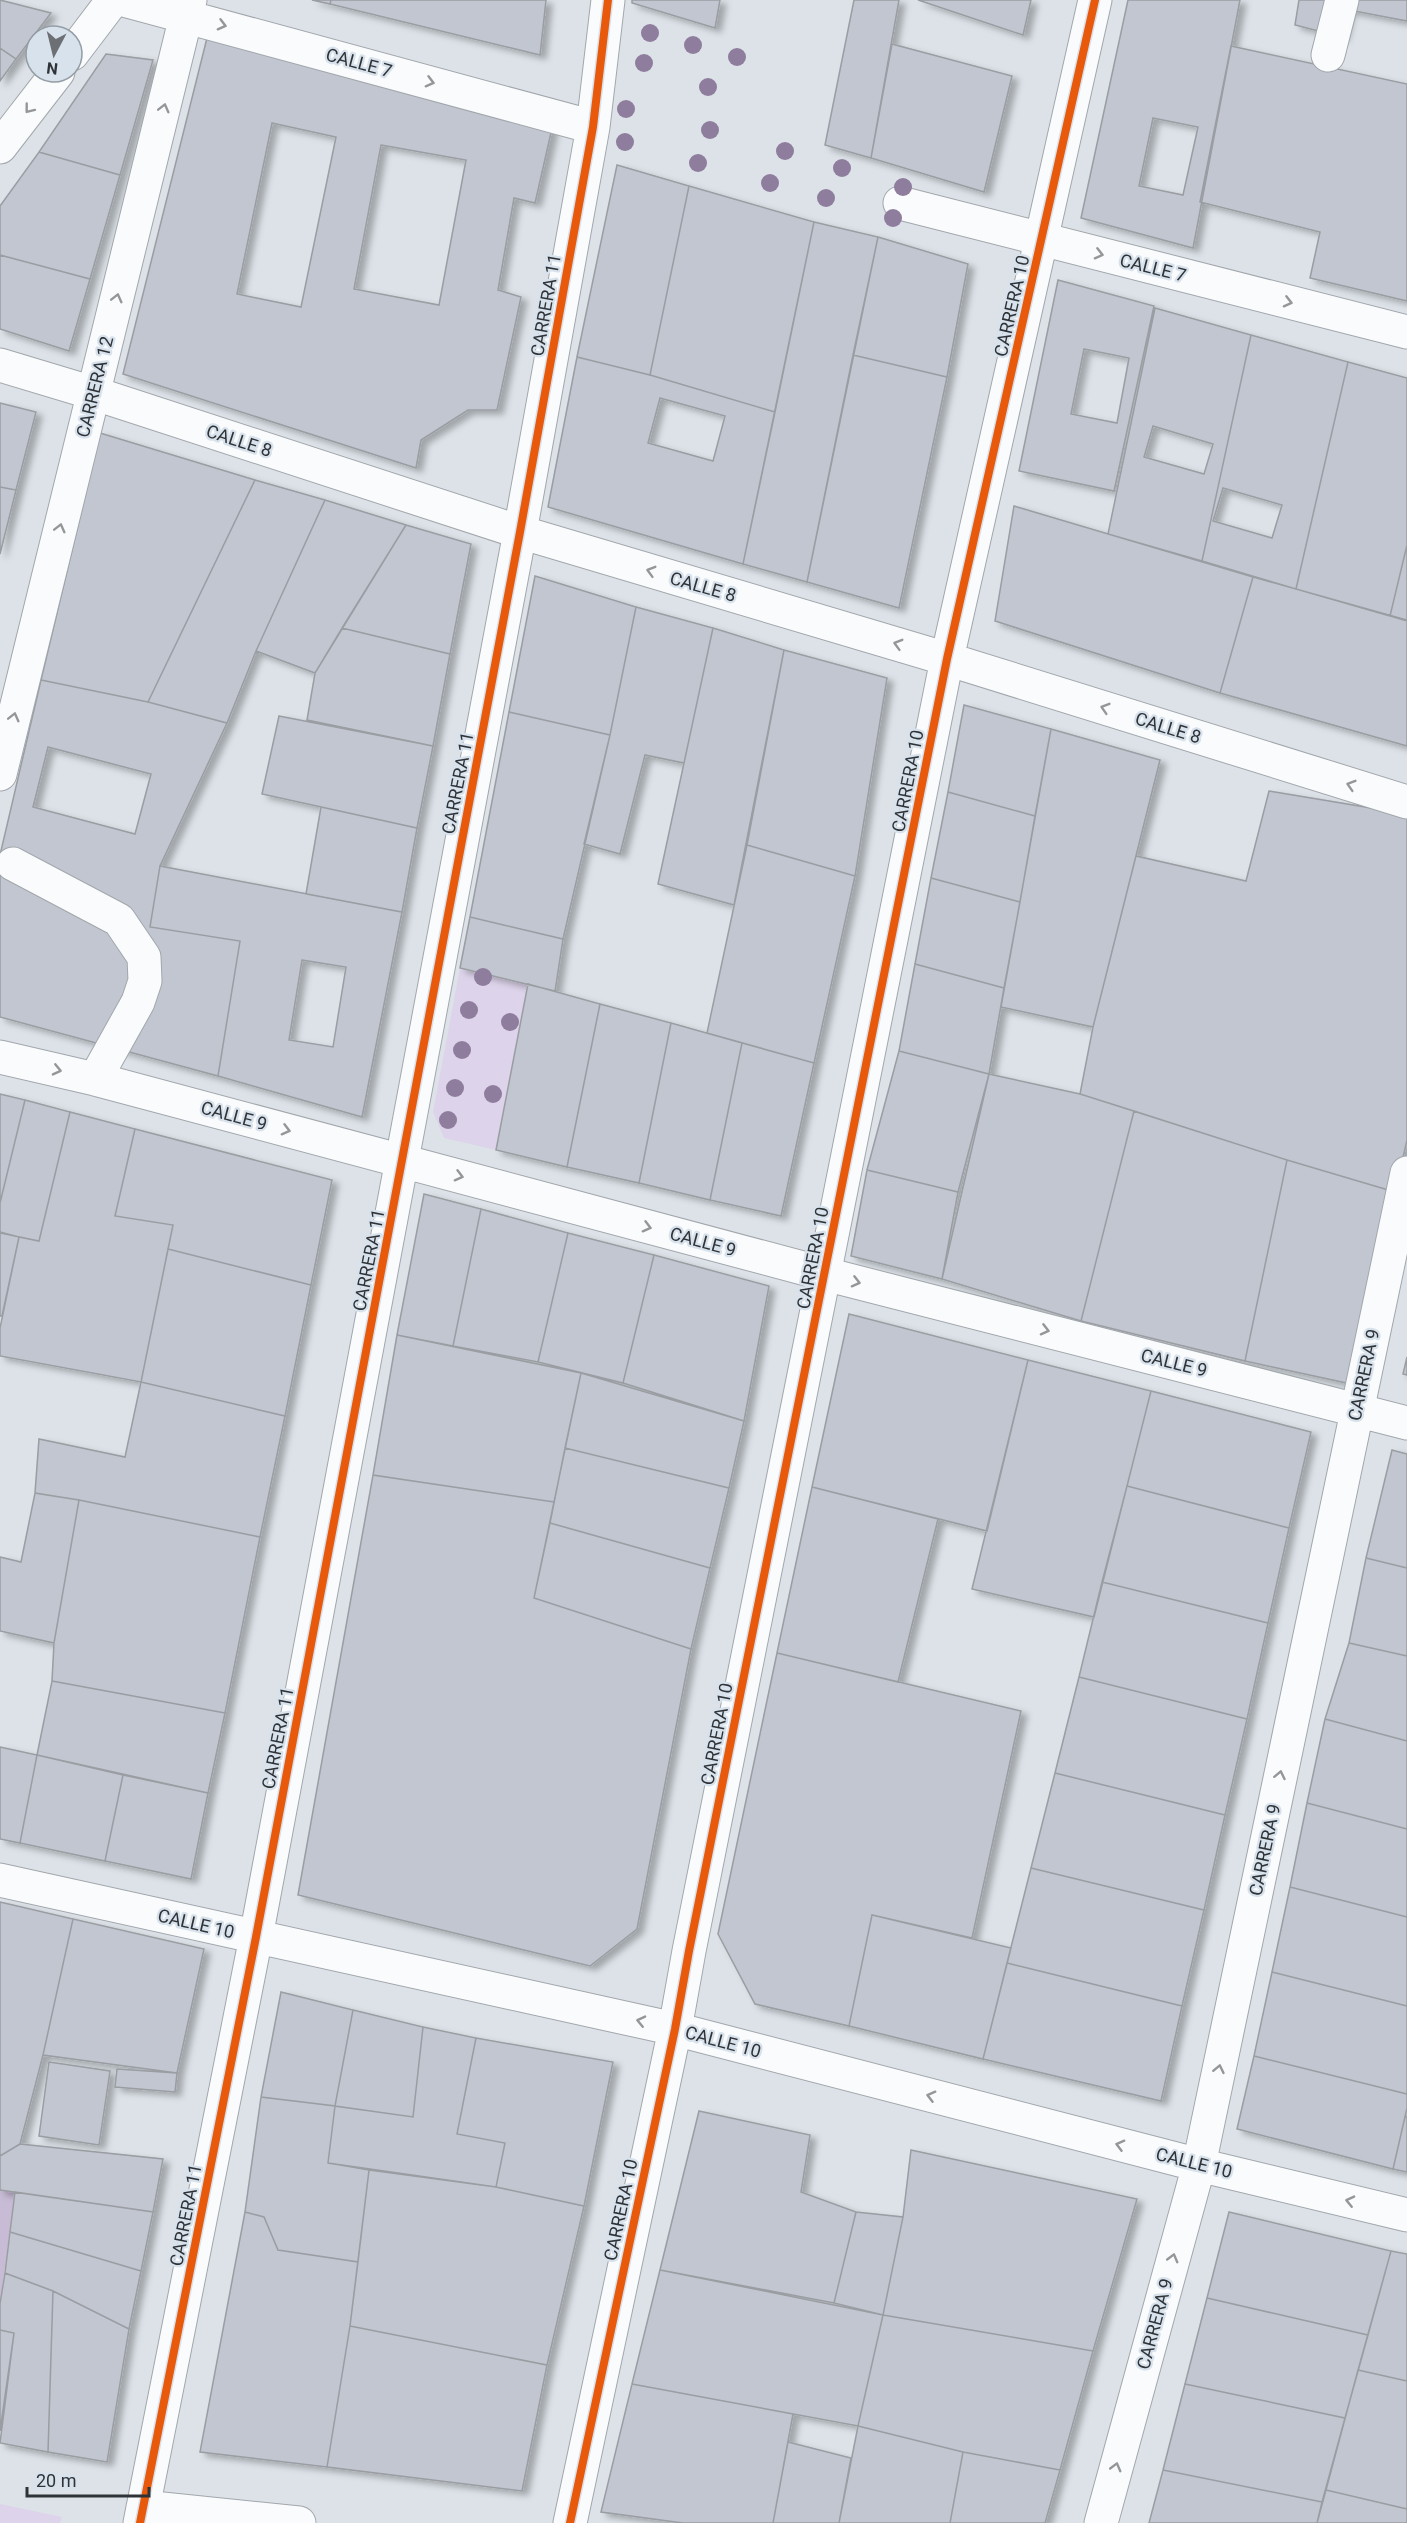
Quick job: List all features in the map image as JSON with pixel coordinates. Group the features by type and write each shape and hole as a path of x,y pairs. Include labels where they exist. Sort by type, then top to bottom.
{"street":[{"path":"84,38 113,0"},
{"name":"CALLE 7","path":"124,0 189,8 593,127"},
{"name":"CARRERA 11","path":"142,2515 256,1937 520,532 593,127 608,0"},
{"name":"CARRERA 10","path":"570,2523 675,2029 947,659 1095,0"},
{"path":"1328,55 1341,0"},
{"name":"CARRERA 12","path":"0,774 189,8"},
{"path":"0,147 49,84"},
{"name":"CALLE 7","path":"900,203 1407,332"},
{"name":"CALLE 8","path":"0,365 520,532 947,659 1407,802"},
{"path":"13,864 119,920 144,957 145,981 138,1002 94,1079"},
{"name":"CALLE 9","path":"0,1057 94,1079 825,1274 1407,1423"},
{"name":"CARRERA 9","path":"1101,2523 1198,2165 1407,1173"},
{"name":"CALLE 10","path":"0,1880 675,2029 1198,2165 1407,2215"},
{"path":"142,2515 299,2523"}],"shaded area":[{"path":"460,968 528,984 496,1150 444,1138 433,1112"},
{"path":"0,2190 15,2192 0,2304"},
{"path":"0,2504 62,2517 60,2523 0,2523"}],"building":[{"path":"0,0 51,13 43,24 24,24 24,48 16,59 0,48"},
{"path":"312,0 331,0 330,4"},
{"path":"331,0 546,0 540,55 330,4"},
{"path":"632,0 720,0 715,28 632,3"},
{"path":"854,0 899,0 871,158 825,145"},
{"path":"918,0 1031,0 1023,35"},
{"path":"1128,0 1240,0 1193,248 1081,218","holes":["1153,118 1198,127 1183,195 1139,186"]},
{"path":"1299,0 1351,0 1342,37 1295,25"},
{"path":"1351,0 1407,0 1407,21 1349,10"},
{"path":"208,34 553,124 535,203 514,198 498,290 521,297 497,410 468,410 421,440 416,468 123,374","holes":["272,123 336,137 301,307 237,294","381,145 466,160 439,305 354,289"]},
{"path":"892,44 1012,76 984,192 871,158"},
{"path":"1231,46 1407,84 1407,301 1310,278 1320,232 1200,202"},
{"path":"0,48 16,59 0,81"},
{"path":"106,54 153,60 120,175 39,152"},
{"path":"39,152 120,175 90,279 0,255 0,206"},
{"path":"617,165 689,186 650,375 577,357"},
{"path":"689,186 814,222 775,412 650,375"},
{"path":"814,222 878,237 807,582 743,564"},
{"path":"878,237 968,264 947,377 853,355"},
{"path":"0,255 90,279 69,351 0,329"},
{"path":"1058,280 1154,306 1114,491 1019,471","holes":["1084,349 1129,358 1117,423 1071,414"]},
{"path":"1155,308 1251,335 1202,561 1108,534","holes":["1153,426 1213,444 1204,474 1144,457"]},
{"path":"1251,335 1348,362 1296,589 1202,561","holes":["1223,488 1282,505 1272,538 1213,521"]},
{"path":"853,355 947,377 899,608 807,582"},
{"path":"577,357 650,375 775,412 743,564 548,507","holes":["660,398 725,416 713,461 648,443"]},
{"path":"1348,362 1407,378 1407,545 1390,616 1296,589"},
{"path":"0,403 36,412 16,490 0,487"},
{"path":"100,433 255,480 148,702 41,680"},
{"path":"255,480 325,500 256,651 227,723 148,702"},
{"path":"0,487 16,490 0,554"},
{"path":"325,500 406,525 315,673 256,651"},
{"path":"1014,506 1253,577 1220,693 995,621"},
{"path":"406,525 471,544 450,654 342,628"},
{"path":"1407,545 1407,621 1390,616"},
{"path":"535,576 636,607 610,735 509,712"},
{"path":"1253,577 1407,620 1407,746 1220,693"},
{"path":"636,607 713,628 684,763 645,755 620,854 584,844 610,735"},
{"path":"342,628 450,654 433,746 307,720 315,673"},
{"path":"713,628 784,650 734,905 658,884"},
{"path":"784,650 887,678 855,876 747,845"},
{"path":"41,680 148,702 227,723 160,866 150,927 240,941 218,1076 0,1017 0,855","holes":["48,747 151,774 135,834 33,807"]},
{"path":"964,705 1051,729 1035,816 948,792"},
{"path":"509,712 610,735 563,939 470,917"},
{"path":"279,716 433,746 417,828 262,794"},
{"path":"1051,729 1160,760 1093,1027 1001,1007"},
{"path":"1269,791 1407,814 1407,1140 1395,1192 1080,1094 1093,1027 1136,856 1246,881"},
{"path":"948,792 1035,816 1020,902 931,878"},
{"path":"321,807 417,828 402,912 306,894"},
{"path":"747,845 855,876 814,1063 707,1033"},
{"path":"160,866 402,912 362,1117 218,1076 240,941 150,927","holes":["302,960 346,967 333,1047 289,1040"]},
{"path":"931,878 1020,902 1004,988 915,964"},
{"path":"470,917 563,939 555,991 460,968"},
{"path":"915,964 1004,988 989,1074 899,1051"},
{"path":"528,984 600,1004 567,1167 496,1150"},
{"path":"600,1004 671,1023 639,1183 567,1167"},
{"path":"671,1023 742,1043 710,1200 639,1183"},
{"path":"742,1043 814,1063 781,1216 710,1200"},
{"path":"899,1051 989,1074 958,1192 867,1170"},
{"path":"989,1074 1080,1094 1134,1111 1081,1321 942,1279"},
{"path":"0,1094 25,1100 0,1203"},
{"path":"25,1100 70,1112 39,1241 0,1233 0,1203"},
{"path":"1134,1111 1287,1160 1245,1361 1081,1321"},
{"path":"70,1112 135,1129 115,1216 173,1225 141,1382 0,1356 0,1328 19,1237 39,1241"},
{"path":"135,1129 332,1180 311,1285 168,1249 173,1225 115,1216"},
{"path":"1287,1160 1395,1192 1356,1385 1245,1361"},
{"path":"867,1170 958,1192 942,1279 851,1256"},
{"path":"424,1194 481,1209 453,1346 397,1335"},
{"path":"481,1209 568,1233 538,1362 453,1346"},
{"path":"0,1232 19,1237 2,1316 0,1316"},
{"path":"568,1233 654,1255 623,1383 538,1362"},
{"path":"168,1249 311,1285 285,1416 141,1382"},
{"path":"654,1255 769,1286 744,1421 623,1383"},
{"path":"849,1314 1028,1360 987,1531 812,1487"},
{"path":"397,1335 581,1373 554,1502 373,1475"},
{"path":"1407,1357 1407,1375 1403,1374"},
{"path":"1028,1360 1151,1391 1094,1617 972,1589"},
{"path":"581,1373 744,1421 729,1488 565,1448"},
{"path":"141,1382 285,1416 260,1537 35,1493 39,1439 125,1457"},
{"path":"1151,1391 1311,1432 1289,1528 1127,1486"},
{"path":"565,1448 729,1488 710,1568 550,1523"},
{"path":"1392,1450 1407,1454 1407,1568 1366,1558"},
{"path":"373,1475 554,1502 534,1598 691,1649 637,1929 590,1966 298,1895"},
{"path":"1127,1486 1289,1528 1268,1623 1102,1582"},
{"path":"812,1487 938,1519 898,1682 777,1653"},
{"path":"35,1493 79,1500 54,1643 0,1631 0,1557 21,1562"},
{"path":"79,1500 260,1537 225,1713 52,1681 54,1643"},
{"path":"550,1523 710,1568 691,1649 534,1598"},
{"path":"1366,1558 1407,1568 1407,1656 1349,1643"},
{"path":"1102,1582 1268,1623 1247,1719 1079,1677"},
{"path":"1349,1643 1407,1656 1407,1741 1325,1719"},
{"path":"777,1653 1021,1711 972,1938 872,1915 849,2026 755,2004 718,1934"},
{"path":"1079,1677 1247,1719 1225,1815 1055,1773"},
{"path":"52,1681 225,1713 208,1793 37,1755"},
{"path":"1325,1719 1407,1741 1407,1829 1307,1803"},
{"path":"0,1747 37,1755 20,1843 0,1839"},
{"path":"37,1755 123,1775 105,1861 20,1843"},
{"path":"1055,1773 1225,1815 1204,1910 1031,1868"},
{"path":"123,1775 208,1793 191,1879 105,1861"},
{"path":"1307,1803 1407,1829 1407,1917 1290,1887"},
{"path":"1031,1868 1204,1910 1182,2006 1007,1963"},
{"path":"1290,1887 1407,1917 1407,2006 1272,1972"},
{"path":"0,1902 73,1919 43,2055 20,2144 0,2156"},
{"path":"872,1915 1011,1948 983,2059 849,2026"},
{"path":"73,1919 204,1949 177,2073 43,2055"},
{"path":"1007,1963 1182,2006 1161,2101 983,2059"},
{"path":"1272,1972 1407,2006 1407,2094 1254,2056"},
{"path":"281,1992 353,2010 335,2106 261,2097"},
{"path":"353,2010 423,2027 413,2117 335,2106"},
{"path":"423,2027 476,2038 457,2134 505,2143 496,2187 328,2163 335,2106 413,2117"},
{"path":"476,2038 613,2062 584,2206 496,2187 505,2143 457,2134"},
{"path":"1254,2056 1407,2094 1407,2108 1393,2169 1237,2129"},
{"path":"49,2062 110,2071 99,2145 39,2136"},
{"path":"117,2069 177,2073 175,2092 115,2087"},
{"path":"261,2097 335,2106 328,2163 369,2170 358,2262 278,2250 264,2217 245,2212"},
{"path":"699,2111 810,2135 801,2192 856,2212 834,2303 660,2270"},
{"path":"1405,2117 1407,2117 1407,2172 1393,2169"},
{"path":"20,2144 163,2159 153,2212 0,2190 0,2156"},
{"path":"911,2150 1137,2199 1093,2351 883,2315 903,2217"},
{"path":"369,2170 496,2187 584,2206 547,2365 350,2326"},
{"path":"15,2192 153,2212 141,2271 10,2232"},
{"path":"245,2212 264,2217 278,2250 358,2262 327,2467 200,2452"},
{"path":"856,2212 903,2217 883,2315 834,2303"},
{"path":"1229,2212 1391,2251 1368,2335 1207,2298"},
{"path":"10,2232 141,2271 129,2329 53,2291 5,2273"},
{"path":"1391,2251 1407,2254 1407,2381 1358,2370"},
{"path":"660,2270 883,2315 858,2426 632,2384"},
{"path":"5,2273 53,2291 48,2452 0,2443 14,2333 0,2330 0,2304"},
{"path":"53,2291 129,2329 107,2462 48,2452"},
{"path":"1207,2298 1368,2335 1345,2418 1185,2384"},
{"path":"883,2315 1093,2351 1060,2470 963,2452 858,2426"},
{"path":"350,2326 547,2365 522,2491 327,2467"},
{"path":"0,2330 14,2333 0,2431"},
{"path":"1358,2370 1407,2381 1407,2509 1326,2490"},
{"path":"632,2384 793,2414 773,2523 683,2523 601,2512"},
{"path":"1185,2384 1345,2418 1322,2502 1163,2470"},
{"path":"858,2426 963,2452 950,2523 839,2523"},
{"path":"788,2442 851,2458 839,2523 773,2523"},
{"path":"963,2452 1060,2470 1045,2523 950,2523"},
{"path":"1163,2470 1322,2502 1317,2523 1149,2523"},
{"path":"1326,2490 1407,2509 1407,2523 1317,2523"}],"cycle path":[{"path":"140,2523 256,1937 520,532 593,127 608,0"},
{"path":"570,2523 675,2029 947,659 1095,0"}]}
